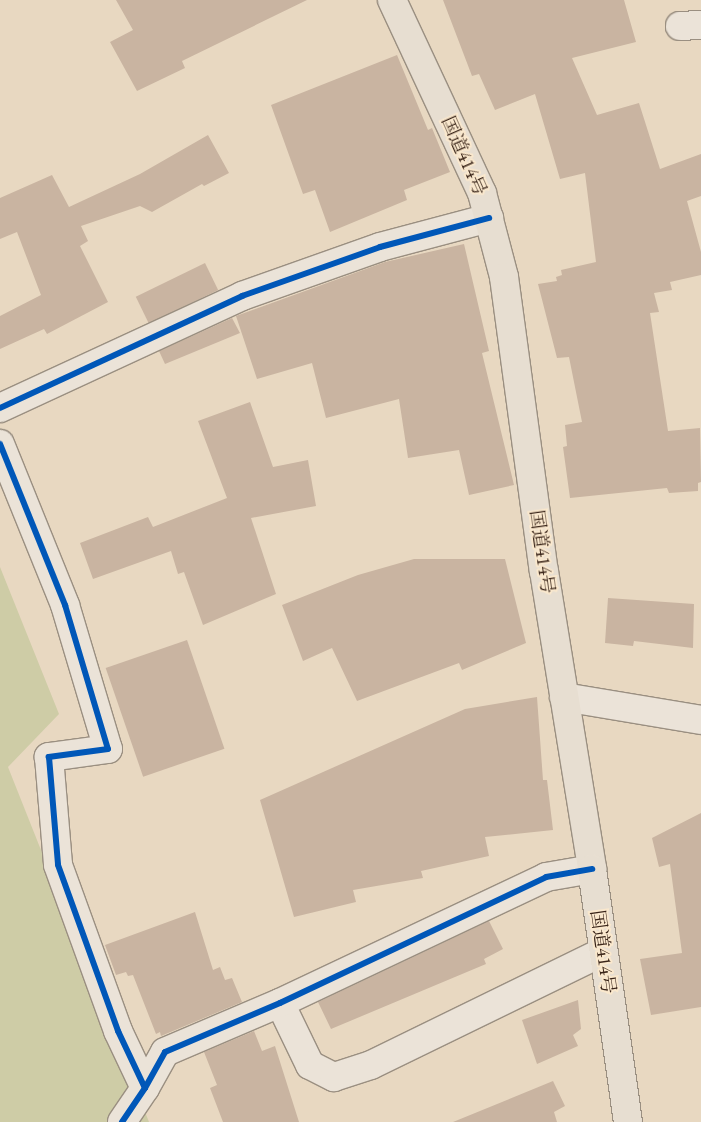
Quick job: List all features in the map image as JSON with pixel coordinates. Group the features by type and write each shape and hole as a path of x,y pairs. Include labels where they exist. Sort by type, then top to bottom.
{"highway":[{"name":"国道414号","path":"392,0 482,193 504,277 544,571 592,870 628,1122"}],"street":[{"path":"0,408 242,296 380,246 489,218"},
{"path":"0,444 65,605 108,749 49,758 58,864 118,1032 145,1088"},
{"path":"564,697 701,720"},
{"path":"122,1122 145,1088 165,1052 280,1003 546,878 592,870"},
{"path":"280,1003 310,1065 334,1077 371,1065 603,952"}],"shaded area":[{"path":"0,567 59,714 8,767 149,1122 0,1122"}],"building":[{"path":"116,0 307,0 182,61 185,68 137,91 110,42 133,30"},
{"path":"443,0 624,0 636,42 572,58 597,115 639,103 660,169 701,154 701,196 687,201 701,252 701,275 670,282 672,290 654,293 659,312 650,313 668,431 700,428 701,482 698,483 698,491 669,493 667,488 570,498 563,447 567,446 565,425 582,422 569,357 557,358 538,284 557,281 556,277 562,275 561,270 596,262 585,173 560,179 535,94 495,110 479,74 472,76"},
{"path":"397,55 428,130 432,128 450,172 404,190 407,200 330,232 315,190 303,194 271,105"},
{"path":"208,135 229,173 204,186 202,184 152,212 140,206 81,226 88,241 80,246 108,302 47,334 44,329 0,349 0,316 41,295 17,232 0,239 0,198 52,175 69,207 140,174"},
{"path":"464,244 489,351 482,353 514,485 469,495 459,450 408,458 399,399 326,418 312,363 257,379 236,316 385,262"},
{"path":"205,263 218,290 149,324 136,297"},
{"path":"232,318 240,333 165,364 159,351"},
{"path":"250,402 273,467 308,460 316,506 251,518 276,594 203,625 184,572 178,574 171,551 93,579 80,543 148,517 153,527 227,498 198,421"},
{"path":"414,559 505,559 526,643 462,670 459,663 357,701 332,648 303,661 282,605 358,575"},
{"path":"608,598 694,604 693,648 634,641 633,646 605,643"},
{"path":"187,640 224,749 143,777 106,668"},
{"path":"537,697 543,780 547,780 553,830 485,837 489,856 421,871 423,878 353,890 356,902 294,917 260,800 465,709"},
{"path":"701,813 701,1007 651,1015 640,959 682,953 670,864 659,867 652,838"},
{"path":"195,912 213,970 220,967 225,980 232,978 242,1002 161,1036 160,1032 156,1034 133,975 128,976 126,972 116,975 105,945"},
{"path":"489,921 503,949 484,959 486,964 331,1029 318,1002"},
{"path":"578,1000 581,1029 573,1035 578,1046 537,1064 522,1020"},
{"path":"254,1031 262,1051 275,1046 299,1122 223,1122 210,1088 217,1085 204,1052"},
{"path":"553,1081 565,1106 554,1112 557,1122 453,1122"}],"cycle path":[{"path":"0,408 242,296 380,247 489,218"},
{"path":"0,444 65,605 108,749 49,757 58,865 118,1031 145,1088 122,1122"},
{"path":"145,1088 165,1052 280,1003 546,877 592,869"}]}
